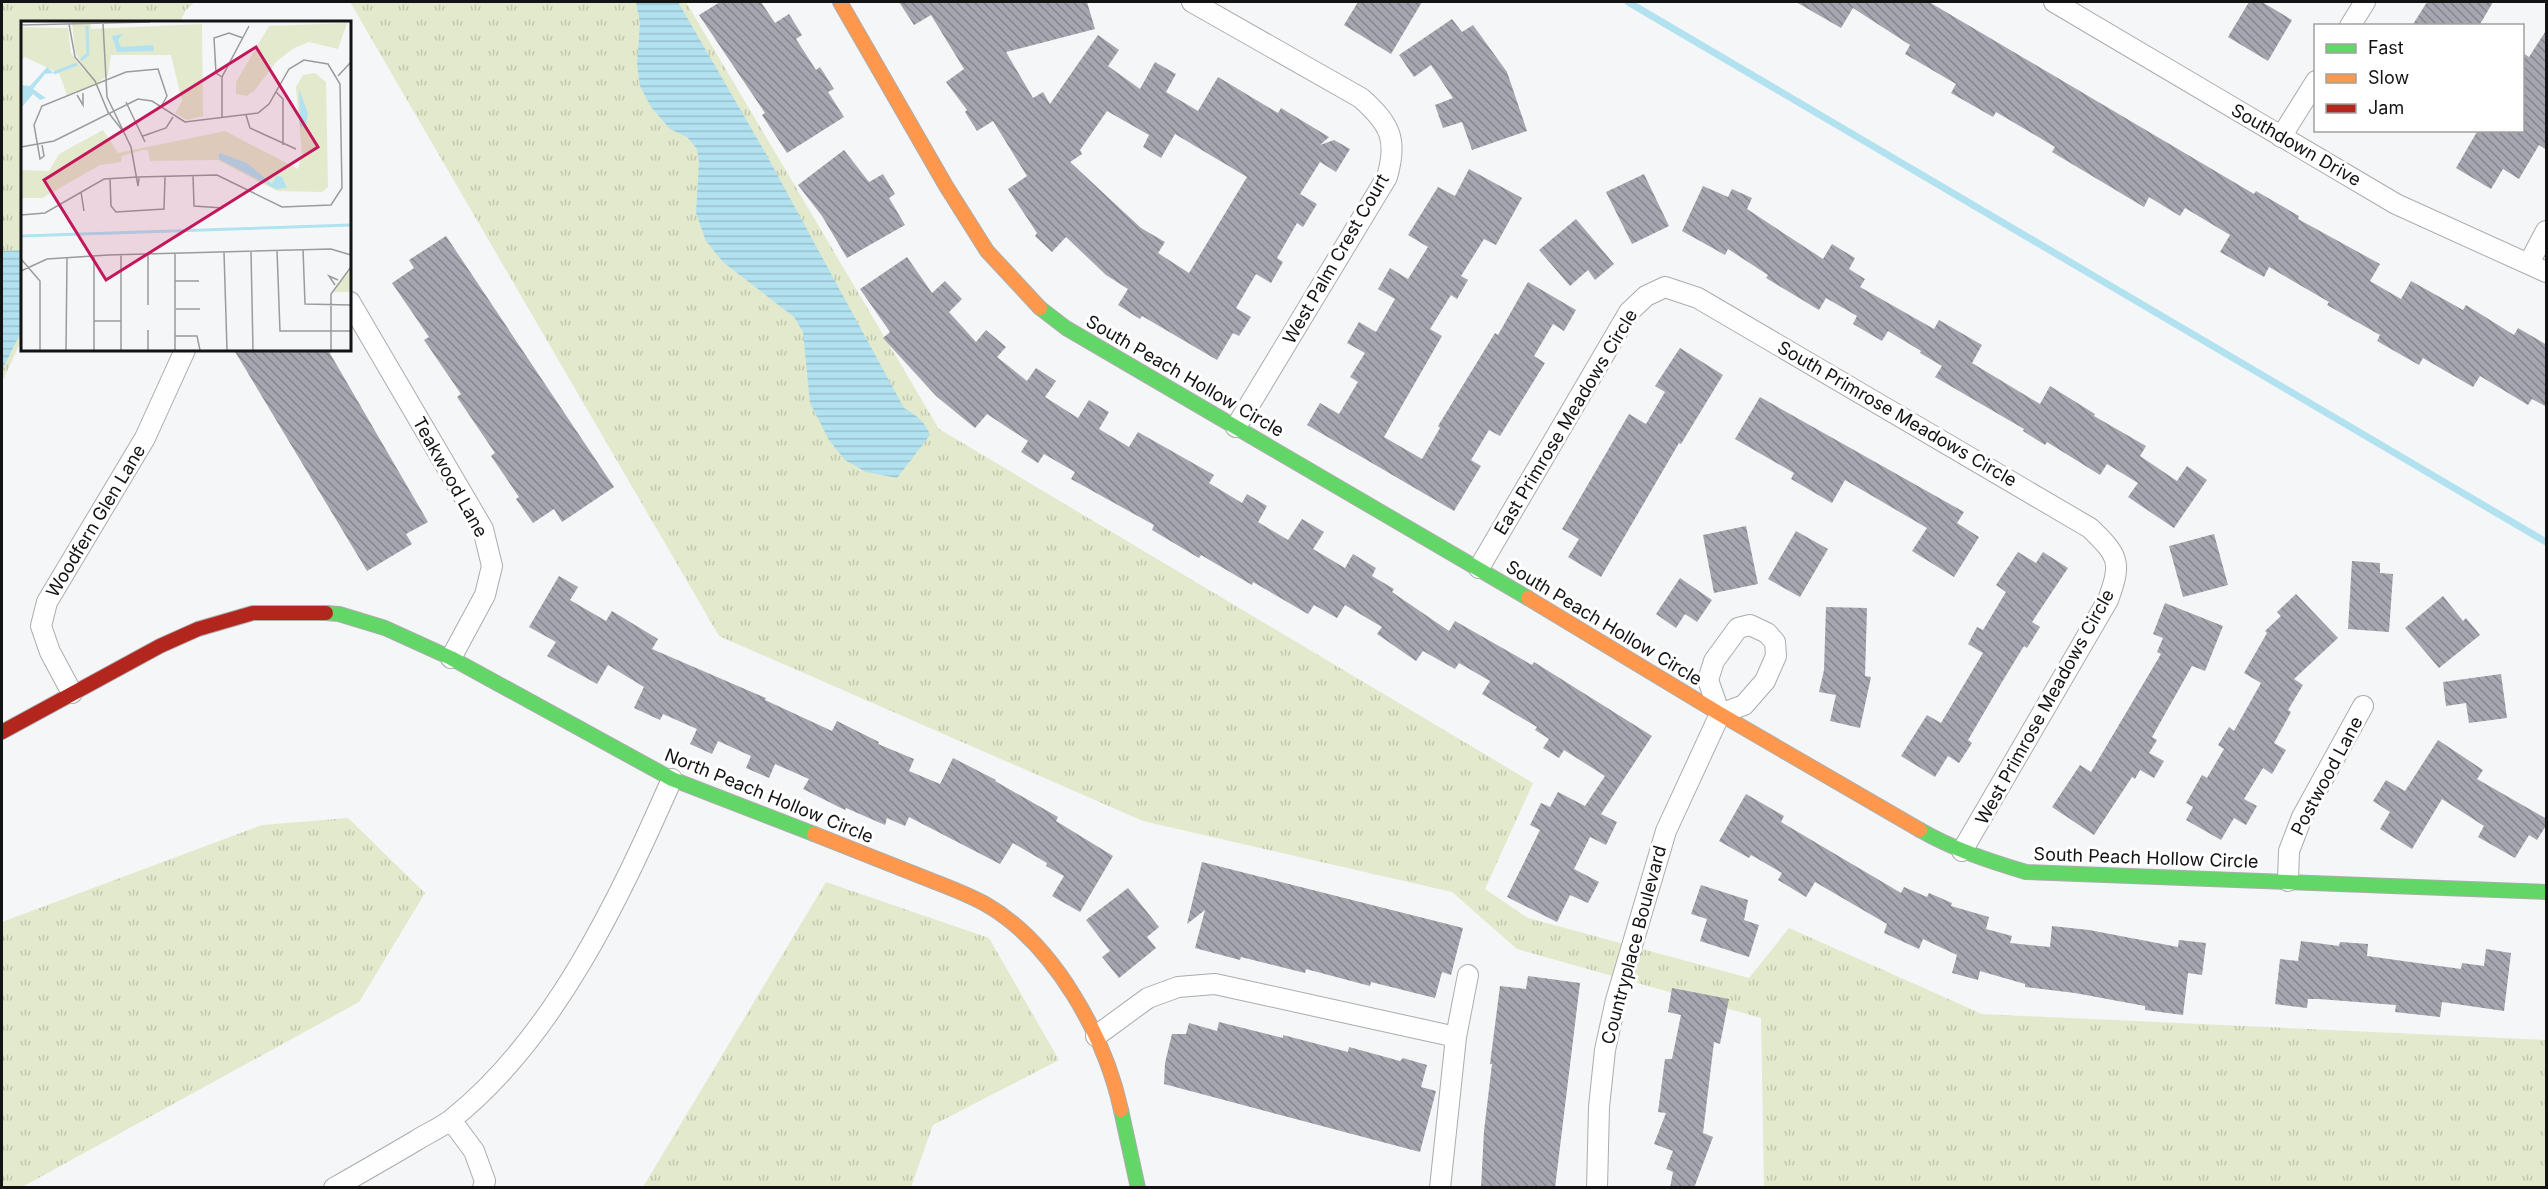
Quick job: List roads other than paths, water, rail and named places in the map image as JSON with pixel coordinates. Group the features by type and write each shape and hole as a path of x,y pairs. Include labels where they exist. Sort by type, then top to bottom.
{"street":[{"name":"South Peach Hollow Circle","path":"840,2 951,194 987,250 1032,301 1066,327 1479,568 1720,714 1939,842 2025,872 2547,892"},
{"name":"West Palm Crest Court","path":"1192,2 1361,98 1378,113 1389,129 1393,155 1387,177 1236,427"},
{"name":"Southdown Drive","path":"2054,2 2396,204 2547,272"},
{"path":"2351,24 2365,2"},
{"path":"2281,137 2314,84"},
{"path":"2529,263 2547,231"},
{"name":"South Primrose Meadows Circle","path":"1665,287 1698,298 2090,528 2106,542 2117,559"},
{"name":"East Primrose Meadows Circle","path":"1479,568 1629,312 1646,296 1665,287"},
{"name":"Teakwood Lane","path":"351,305 483,529 492,566 485,595 451,658"},
{"name":"Woodfern Glen Lane","path":"72,693 50,652 41,626 47,602 145,438 185,351"},
{"name":"West Primrose Meadows Circle","path":"1962,851 2108,600 2116,579 2117,559"},
{"name":"North Peach Hollow Circle","path":"2,732 72,693 198,629 253,614 299,612 339,614 385,628 451,658 672,779 848,847 987,905 1018,928 1063,978 1096,1036 1119,1101 1138,1188"},
{"name":"Postwood Lane","path":"2288,881 2289,851 2302,817 2364,706"},
{"name":"Countryplace Boulevard","path":"1597,1188 1599,1107 1605,1050 1616,1000 1666,831 1720,714"},
{"path":"334,1188 451,1120 514,1058 571,979 641,849 672,779"},
{"path":"1440,1188 1456,1037 1468,975"},
{"path":"1096,1036 1148,998 1178,987 1215,984 1456,1037"},
{"path":"451,1120 474,1151 485,1181 483,1188"}],"water":[{"path":"636,2 678,2 766,154 904,408 926,426 930,435 897,478 866,472 845,460 829,440 810,403 803,332 794,317 723,262 706,241 696,213 699,162 697,149 687,137 670,129 651,107 640,86 637,64 640,23"},
{"path":"21,250 21,332 2,370 2,251"}],"waterway":[{"path":"1628,2 2546,542"}]}
